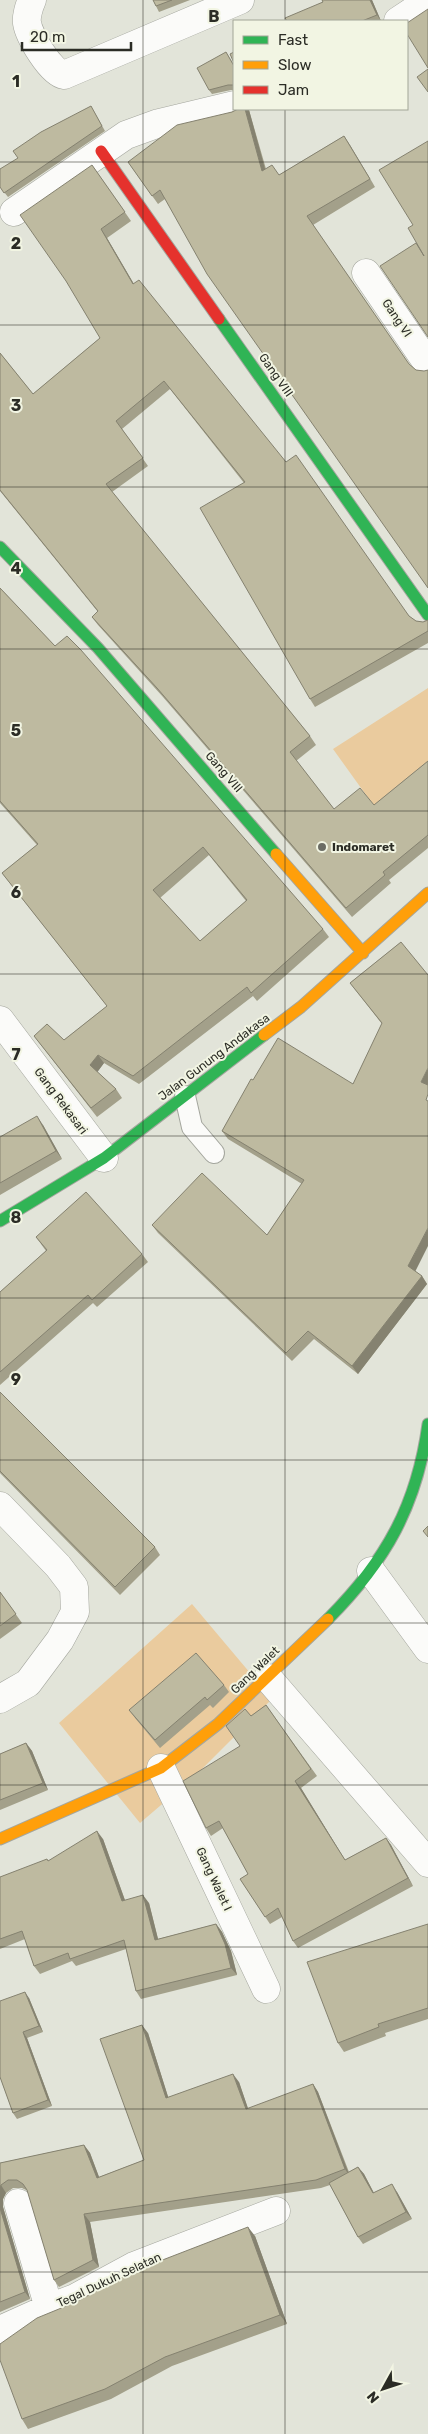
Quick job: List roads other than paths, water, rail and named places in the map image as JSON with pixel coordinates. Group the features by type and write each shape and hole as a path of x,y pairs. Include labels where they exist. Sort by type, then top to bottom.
{"street":[{"path":"32,0 27,22 40,51 58,74 72,73 240,0"},
{"path":"399,20 424,1"},
{"path":"14,212 126,135 159,122 233,105"},
{"name":"Gang VIII","path":"101,151 428,615"},
{"name":"Gang VI","path":"366,273 428,364"},
{"name":"Gang VIII","path":"0,547 152,706 193,758 363,953"},
{"name":"Jalan Gunung Andakasa","path":"0,1222 104,1158 301,1007 363,953 428,892"},
{"name":"Gang Rekasari","path":"0,1020 104,1158"},
{"name":"Gang Walet","path":"0,1839 161,1768 218,1724 268,1678 332,1615 371,1570 391,1542 406,1513 426,1457 428,1424"},
{"path":"0,1506 58,1566 74,1587 75,1612 60,1640 28,1683 0,1699"},
{"path":"371,1570 428,1649"},
{"path":"268,1678 428,1863"},
{"name":"Gang Walet I","path":"161,1768 266,1989"},
{"path":"18,2203 49,2308"},
{"name":"Tegal Dukuh Selatan","path":"0,2330 75,2298 134,2266 276,2211"}],"lane":[{"path":"185,1096 192,1127 214,1153"}],"place":[{"name":"Indomaret","path":"322,847"}]}
